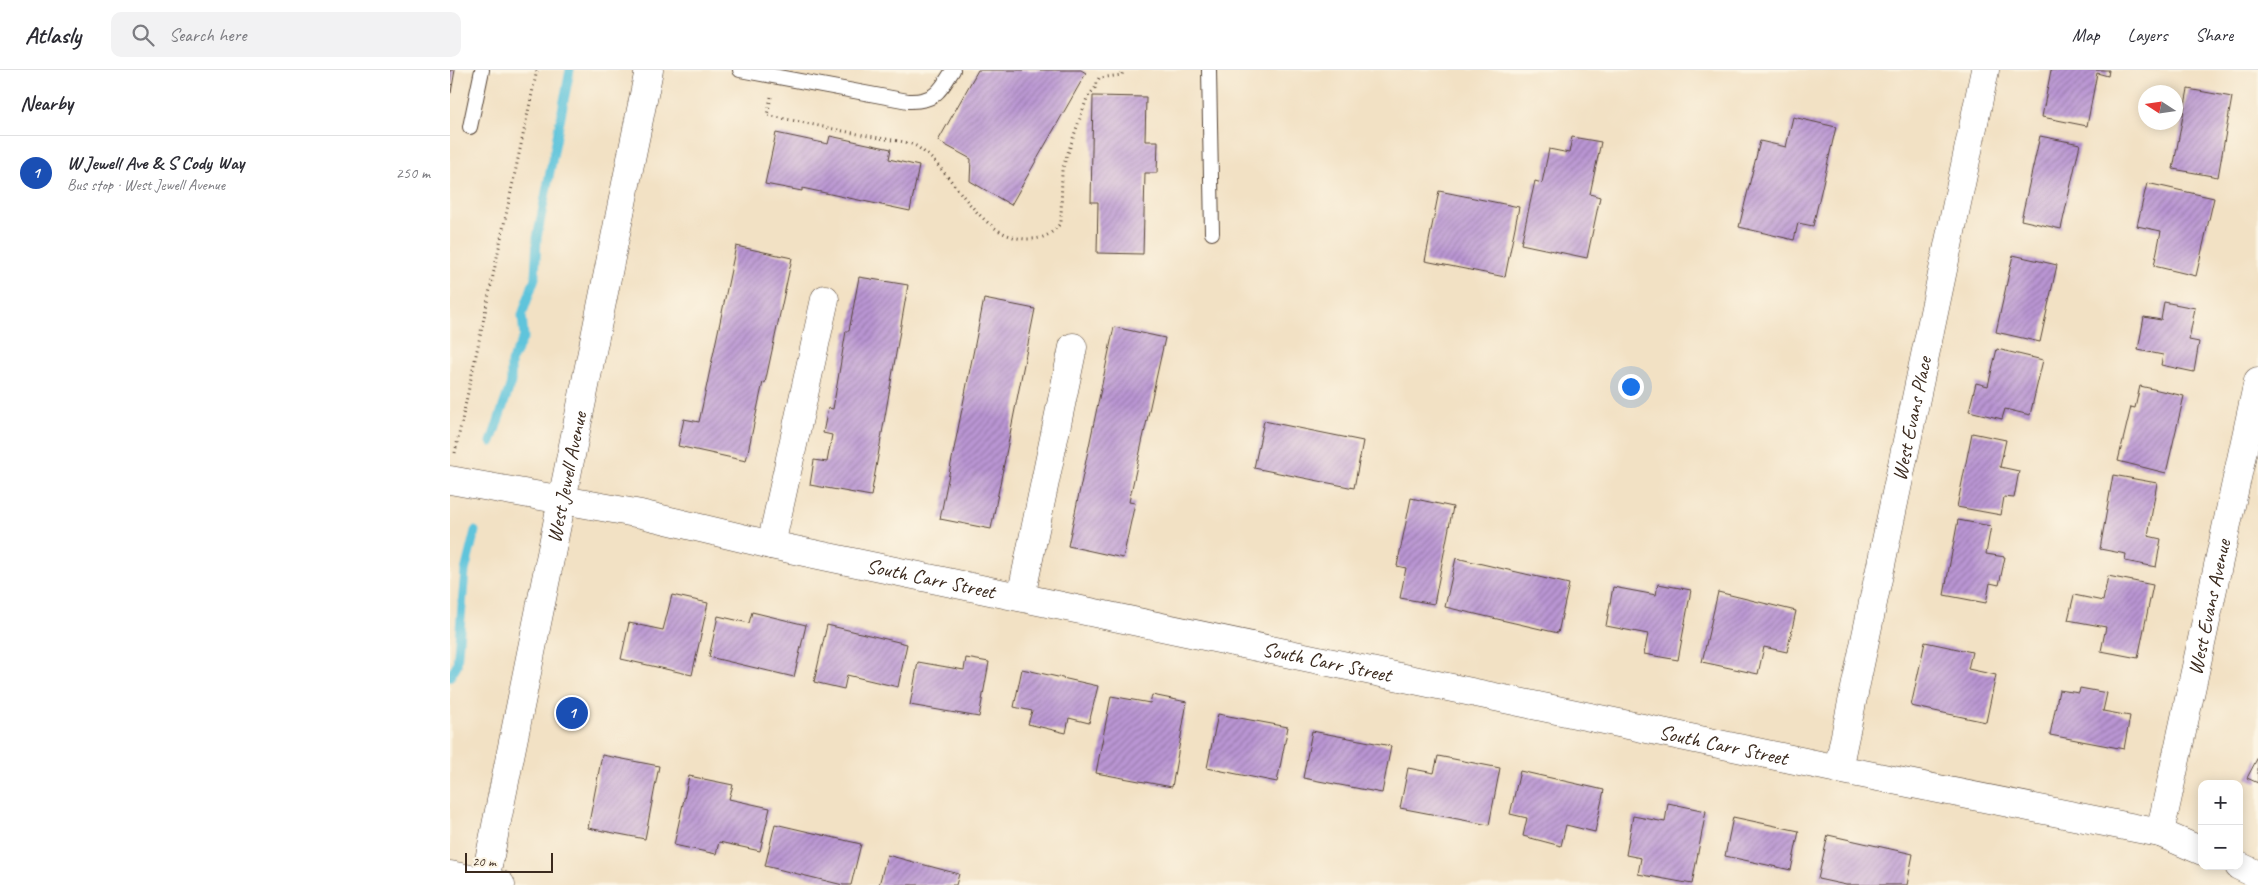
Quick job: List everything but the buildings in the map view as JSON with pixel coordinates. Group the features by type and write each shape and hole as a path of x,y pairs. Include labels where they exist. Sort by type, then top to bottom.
{"street":[{"name":"West Jewell Avenue","path":"490,884 563,500 649,70"},
{"name":"West Evans Place","path":"1838,769 1985,70"},
{"path":"771,545 825,299"},
{"path":"1020,597 1072,347"},
{"name":"West Evans Avenue","path":"2160,834 2258,381"},
{"name":"South Carr Street","path":"452,470 563,500 641,514 771,545 1838,769 2160,834 2198,849"},
{"path":"2243,868 2258,876"},
{"path":"450,875 490,884"}],"lane":[{"path":"470,126 482,70"},
{"path":"740,70 908,101 923,102 934,96 953,70"},
{"path":"1209,70 1212,233"}],"path":[{"path":"452,470 536,70"},
{"path":"776,77 768,115 915,146 950,178 994,230 1020,240 1037,239 1047,236 1061,222 1062,170 1083,106 1099,78 1122,75 1122,70"}],"waterway":[{"path":"491,442 511,383 511,362 524,337 522,315 535,278 537,238 570,70"},
{"path":"450,677 457,665 465,571 475,531"}],"place":[{"name":"W Jewell Ave & S Cody Way","path":"572,713"}]}
